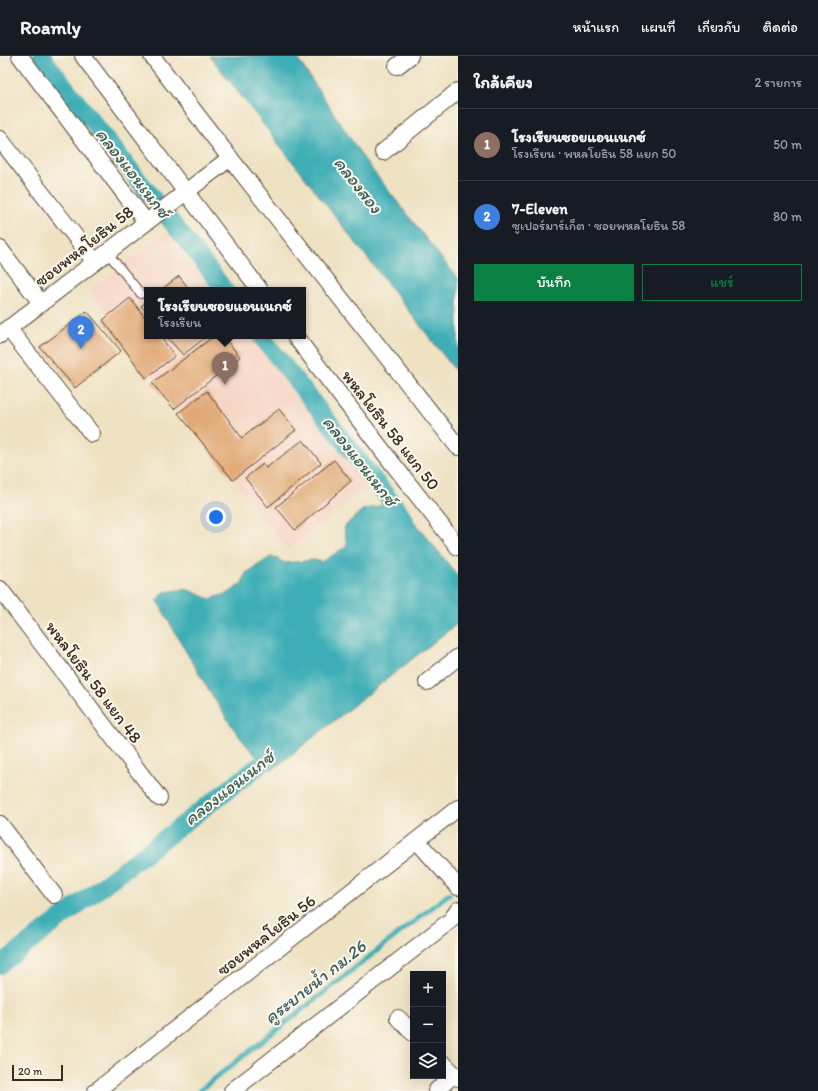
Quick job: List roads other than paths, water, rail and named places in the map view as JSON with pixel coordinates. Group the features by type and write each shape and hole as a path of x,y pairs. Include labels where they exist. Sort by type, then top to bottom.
{"street":[{"path":"20,56 151,219"},
{"path":"83,56 258,287"},
{"path":"152,56 230,158 458,447"},
{"path":"397,66 410,56"},
{"path":"383,152 458,90"},
{"path":"0,139 101,257"},
{"name":"ซอยพหลโยธิน 58","path":"4,331 230,158"},
{"path":"0,249 41,303"},
{"path":"4,331 92,434"},
{"name":"พหลโยธิน 58 แยก 50","path":"297,339 458,547"},
{"name":"พหลโยธิน 58 แยก 48","path":"0,589 159,798"},
{"path":"427,682 458,657"},
{"name":"ซอยพหลโยธิน 56","path":"96,1091 458,808"},
{"path":"0,824 54,895"},
{"path":"417,841 458,887"},
{"path":"232,1091 451,920 458,910"},
{"path":"398,1018 410,1030"},
{"path":"436,1091 452,1072"}],"lane":[{"path":"101,257 141,294"}],"water":[{"name":"คลองสอง","path":"210,56 296,56 366,162 458,279 458,374"},
{"path":"396,499 458,576 458,623 272,770 252,751 226,718 157,600 164,592 186,589 210,599 229,593 242,583 246,573 272,556 285,563 314,560 322,562 347,546 344,527 362,510 379,506"}],"waterway":[{"name":"คลองแอนเนกซ์","path":"41,56 223,287"},
{"name":"คลองแอนเนกซ์","path":"263,339 405,519"},
{"name":"คลองแอนเนกซ์","path":"0,965 282,748"},
{"name":"คูระบายน้ำ กม.26","path":"199,1091 449,894"}],"place":[{"name":"7-Eleven","path":"81,349"},
{"name":"โรงเรียนซอยแอนเนกซ์","path":"225,385"}]}
